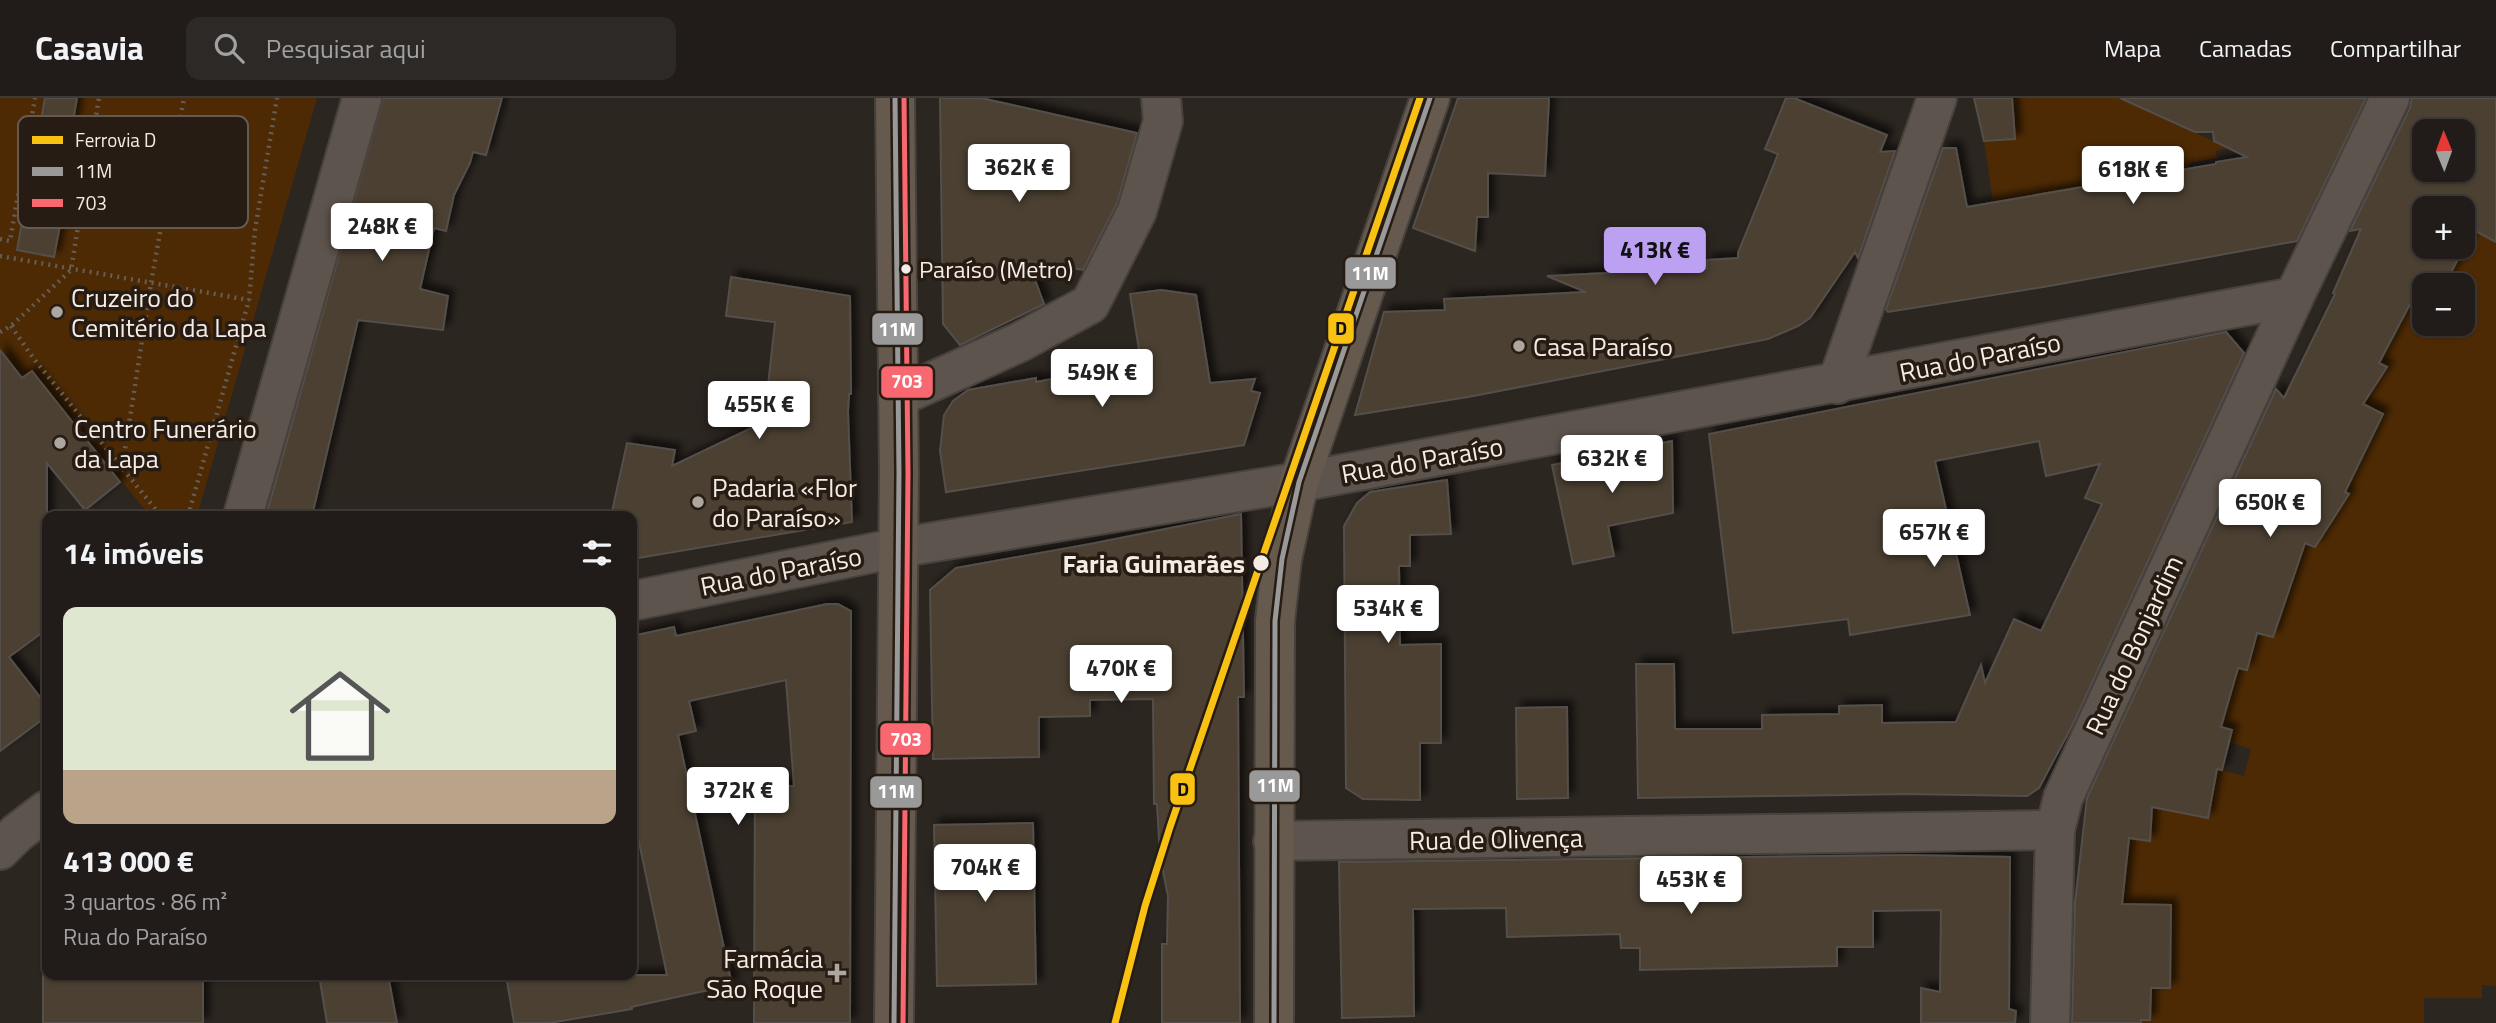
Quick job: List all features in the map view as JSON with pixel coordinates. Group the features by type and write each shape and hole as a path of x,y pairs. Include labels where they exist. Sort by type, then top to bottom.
{"main road":[{"path":"894,1023 898,397 895,98"},
{"path":"1274,1023 1275,621 1282,559 1299,482 1430,98"}],"street":[{"path":"244,511 362,98"},
{"path":"898,397 1020,342 1090,304 1137,211 1163,121 1161,98"},
{"path":"1837,384 1937,98"},
{"name":"Rua do Bonjardim","path":"2050,1023 2055,831 2063,798 2294,297 2390,98"},
{"name":"Rua do Paraíso","path":"637,600 897,548 1299,482 2294,297"},
{"path":"0,814 42,785"},
{"path":"0,850 42,814"},
{"name":"Rua de Olivença","path":"1273,841 2055,831"}],"path":[{"path":"32,116 35,98"},
{"path":"96,116 99,98"},
{"path":"181,116 184,98"},
{"path":"189,511 249,300 256,230 277,98"},
{"path":"0,239 10,241 18,195"},
{"path":"0,332 11,326 71,270 78,228"},
{"path":"122,469 161,228"},
{"path":"0,256 249,300"},
{"path":"11,326 34,359 157,511"}],"shaded area":[{"path":"0,98 317,98 198,511 146,511 32,371 22,378 0,376"},
{"path":"2012,98 2136,98 2134,104 2228,148 2216,151 2217,158 2189,163 2189,168 1993,202 1984,141 2015,139"},
{"path":"2475,231 2496,242 2496,986 2482,985 2482,998 2424,998 2424,1023 2141,1023 2141,1020 2150,1019 2151,988 2170,988 2171,905 2073,903 2077,893 2085,831 2149,841 2152,807 2206,766 2244,776 2251,749 2229,742 2221,727 2238,668 2247,670 2257,633 2273,637 2289,590 2295,540 2316,547 2349,495 2345,492 2383,414 2363,404 2374,360 2412,301 2412,336 2475,336 2475,273 2450,273 2458,259 2475,259"}],"building":[{"path":"45,98 77,98 74,116 42,116"},
{"path":"383,98 502,98 486,155 473,152 454,195 446,231 434,228 420,289 448,296 443,330 358,320 313,511 267,511"},
{"path":"940,98 981,98 1137,133 1117,203 1083,270 1028,261 1044,304 960,345 943,324"},
{"path":"1458,98 1549,98 1545,176 1488,173 1488,217 1477,217 1475,251 1413,228"},
{"path":"1786,98 1794,98 1887,135 1880,152 1895,151 1858,258 1855,252 1810,318 1768,339 1468,397 1355,415 1384,312 1445,310 1444,299 1586,292 1547,276 1707,268 1707,260 1738,258 1778,154 1765,149"},
{"path":"1974,98 2012,98 2015,139 1984,141"},
{"path":"2120,98 2366,98 2297,241 1888,312 1886,309 1943,148 1956,148 1967,207 2247,157 2214,141 2213,132 2195,132"},
{"path":"2412,98 2496,98 2496,242 2475,231 2475,196 2412,196 2412,259 2458,259 2451,273 2412,273 2412,300 2379,363 2387,367 2363,404 2383,414 2345,492 2349,494 2315,547 2305,543 2273,637 2257,633 2247,670 2238,668 2221,727 2232,730 2222,770 2217,769 2208,818 2152,807 2150,841 2129,838 2122,904 2171,905 2170,988 2151,988 2150,1020 2141,1020 2141,1023 2072,1023 2075,903 2087,798 2276,389 2284,398 2335,294 2333,293 2361,229 2350,231 2410,108"},
{"path":"21,228 59,228 54,257 17,250"},
{"path":"731,277 850,296 851,394 848,412 852,522 637,558 637,511 612,511 627,443 675,450 672,466 764,422 775,322 726,316"},
{"path":"1161,290 1196,295 1210,383 1255,379 1251,391 1260,393 1244,445 946,492 940,451 944,415 953,401 968,390 1036,378 1036,382 1141,362 1130,294"},
{"path":"2226,332 2244,353 2072,726 2039,788 2027,796 1908,794 1638,798 1636,664 1674,664 1675,729 1762,729 1762,715 1839,714 1839,706 1882,705 1882,723 1956,722 1981,665 1985,683 2014,619 2041,631 2102,504 2085,498 2100,464 2046,476 2039,441 1935,461 1970,615 1850,635 1848,619 1733,633 1709,434"},
{"path":"0,350 22,378 32,371 120,482 85,510 47,463 47,511 42,511 42,633 9,657 42,700 42,720 0,751"},
{"path":"1672,441 1673,513 1608,526 1614,556 1573,564 1552,465"},
{"path":"1447,480 1451,534 1410,535 1410,566 1399,566 1400,645 1441,644 1441,743 1420,743 1420,800 1363,799 1346,788 1344,526 1357,503 1370,492"},
{"path":"1241,514 1244,697 1238,697 1240,1023 1162,1023 1162,944 1167,944 1168,896 1160,856 1157,804 1154,804 1153,699 1090,700 1090,716 1039,717 1039,757 933,759 930,590 956,568"},
{"path":"827,604 838,604 851,611 850,1023 754,1023 755,786 794,786 786,680 689,701 696,731 678,735 732,985 631,1007 632,1009 549,1023 514,1023 507,980 637,980 637,975 667,975 637,833 637,635 674,627 676,636"},
{"path":"1567,707 1568,798 1517,799 1516,708"},
{"path":"1033,823 1036,984 937,986 934,825"},
{"path":"1909,855 2010,857 2009,1009 2016,1011 2015,1023 1921,1023 1921,988 1940,992 1941,910 1873,911 1873,947 1837,947 1837,966 1640,970 1640,948 1621,948 1620,934 1507,937 1506,908 1413,909 1414,1016 1342,1018 1339,862"},
{"path":"43,980 203,980 203,1023 43,1023"},
{"path":"320,980 389,980 397,1023 327,1023"}],"rail line":[{"name":"D","path":"1115,1023 1145,906 1170,827 1420,98"}],"transit line":[{"name":"11M","path":"894,1023 899,473 895,98"},
{"name":"703","path":"903,1023 908,473 904,98"},
{"name":"11M","path":"1274,1023 1275,621 1282,559 1299,482 1430,98"}],"place":[{"name":"Paraíso (Metro)","path":"906,269"},
{"name":"Cruzeiro do Cemitério da Lapa","path":"57,312"},
{"name":"Casa Paraíso","path":"1519,346"},
{"name":"Centro Funerário da Lapa","path":"60,443"},
{"name":"Padaria «Flor do Paraíso»","path":"698,502"},
{"name":"Faria Guimarães","path":"1261,563"},
{"name":"Farmácia São Roque","path":"837,973"}]}
